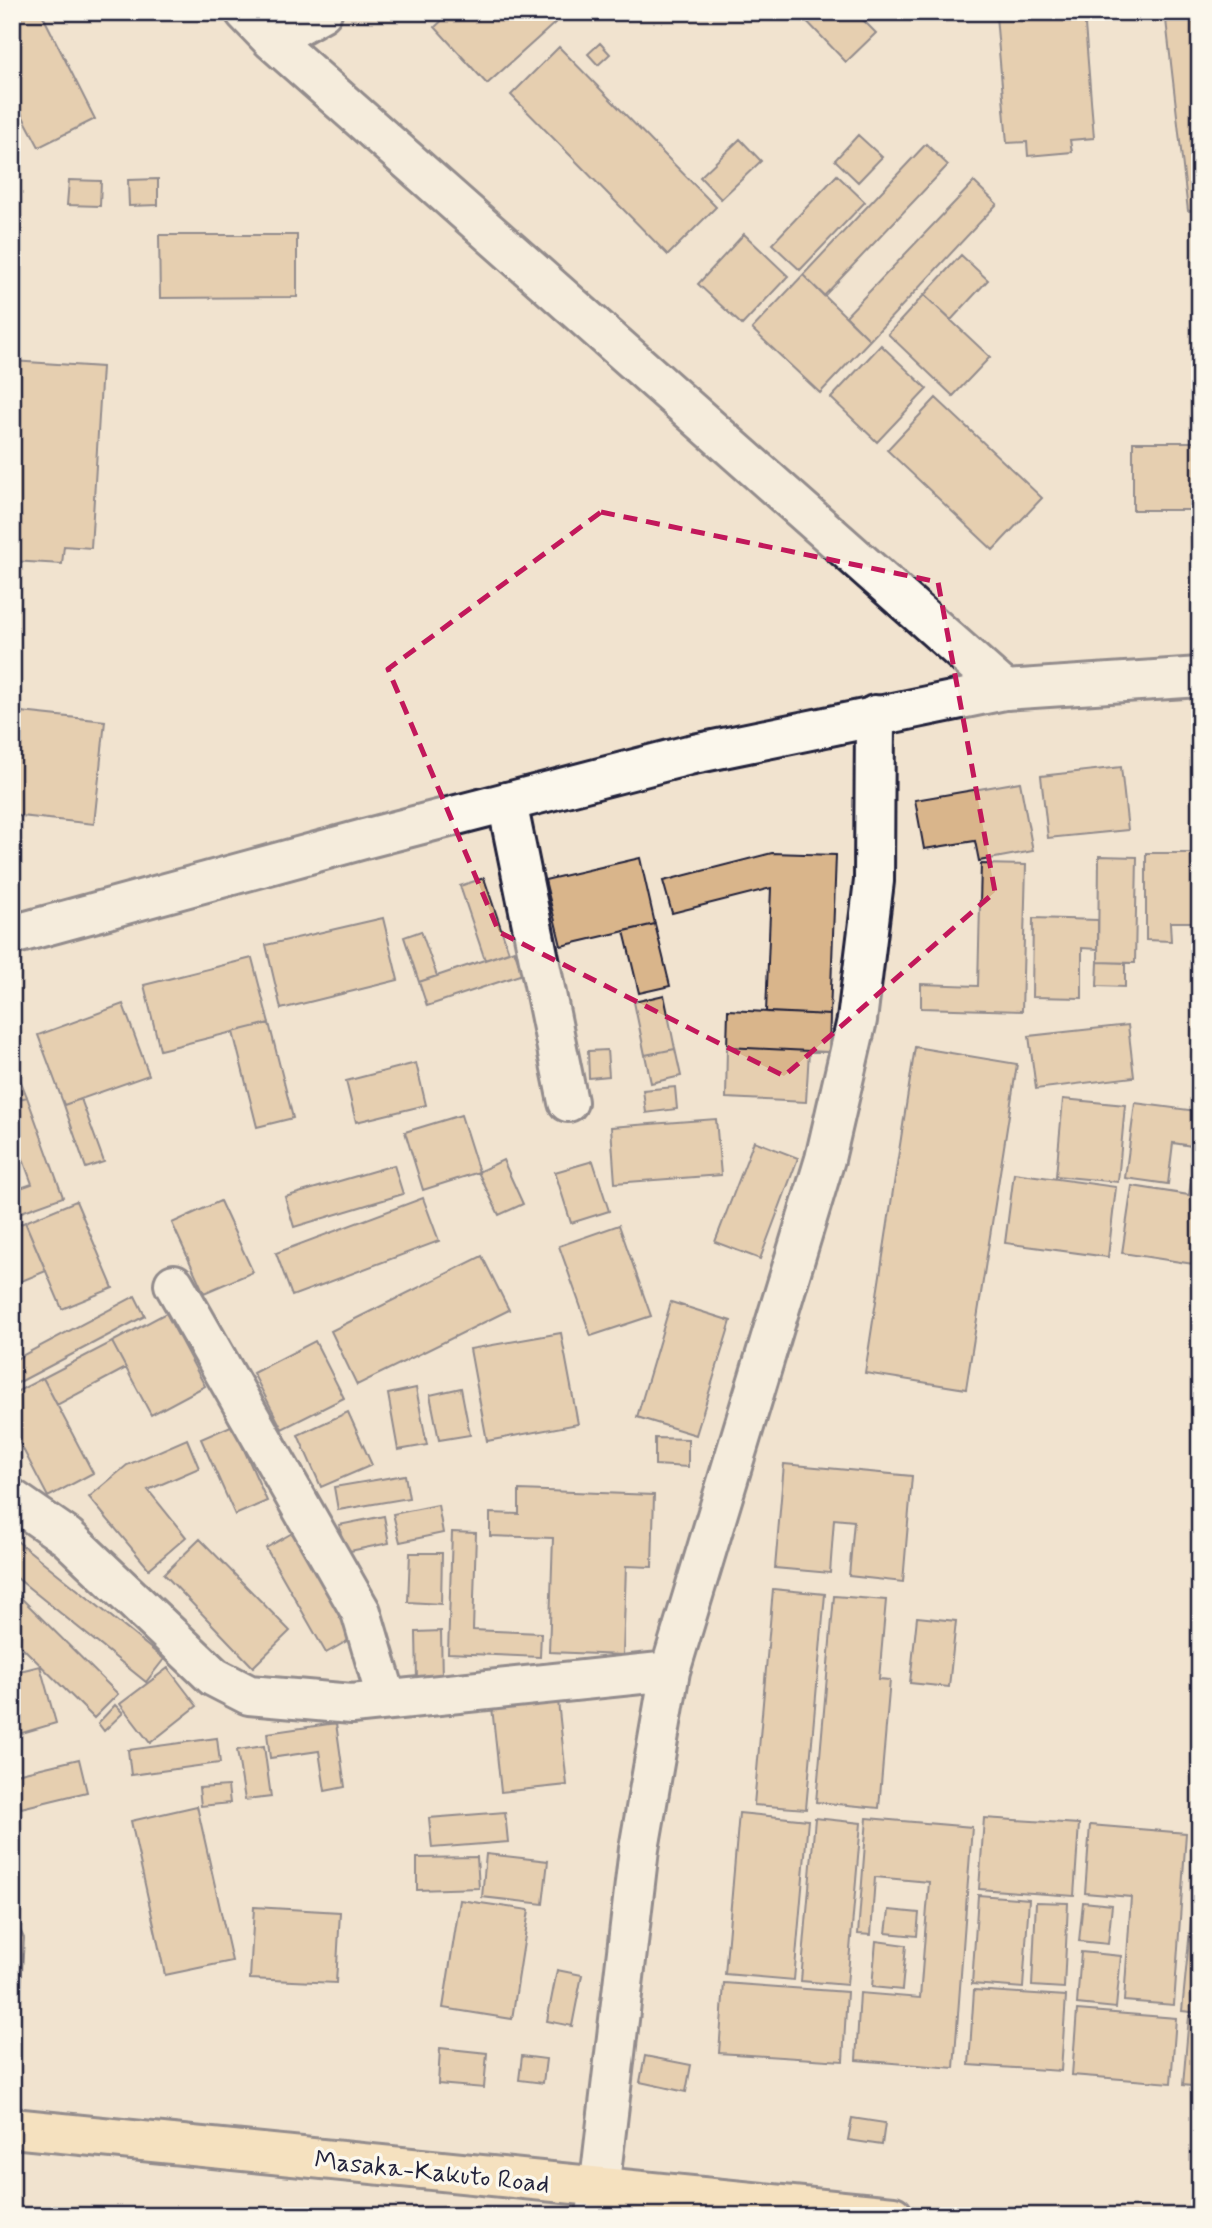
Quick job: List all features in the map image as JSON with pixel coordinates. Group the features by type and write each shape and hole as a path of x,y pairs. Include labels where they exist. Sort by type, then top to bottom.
{"highway":[{"name":"Masaka-Kakuto Road","path":"12,2128 598,2202 893,2216"}],"street":[{"path":"245,12 272,40 1005,690"},
{"path":"272,40 322,12"},
{"path":"12,935 690,754 1005,690 1200,677"},
{"path":"598,2202 639,1849 670,1671 825,1159 857,1020 874,881 875,715"},
{"path":"507,802 568,1102"},
{"path":"174,1284 361,1612 387,1700"},
{"path":"12,1499 67,1537 214,1677 249,1695 352,1704 670,1671"}],"highlighted area":[{"path":"601,512 938,582 995,892 784,1076 499,932 388,669"}],"building":[{"path":"12,12 41,12 95,119 39,147 12,96"},
{"path":"451,12 567,12 487,84 435,27"},
{"path":"798,12 855,12 876,33 846,62"},
{"path":"1084,12 1094,138 1070,140 1072,152 1028,156 1027,142 1007,143 996,16"},
{"path":"1200,16 1200,210 1188,211 1166,20"},
{"path":"600,43 610,54 598,65 588,54"},
{"path":"559,47 716,207 668,255 511,95"},
{"path":"858,135 882,157 858,182 835,160"},
{"path":"740,139 761,161 721,199 700,177"},
{"path":"926,144 948,165 824,296 803,275"},
{"path":"837,175 865,202 800,270 772,244"},
{"path":"158,179 158,205 129,206 128,180"},
{"path":"69,180 101,181 100,206 67,205"},
{"path":"974,182 997,204 870,340 846,316"},
{"path":"744,234 788,276 742,325 698,284"},
{"path":"159,235 297,235 297,297 160,298"},
{"path":"961,255 988,280 951,320 924,295"},
{"path":"803,275 870,340 820,393 752,329"},
{"path":"924,295 990,357 953,396 888,334"},
{"path":"881,345 927,389 877,442 831,398"},
{"path":"12,361 102,367 91,548 64,546 62,564 12,561"},
{"path":"936,398 1042,498 993,550 887,450"},
{"path":"1133,442 1200,442 1200,510 1133,510"},
{"path":"12,711 105,721 94,824 12,815"},
{"path":"1121,767 1128,830 1048,838 1041,776"},
{"path":"1020,782 1033,851 979,861 975,841 924,849 915,800"},
{"path":"1197,821 1200,821 1200,941 1197,941 1197,922 1170,922 1171,941 1146,940 1146,853 1197,853"},
{"path":"772,853 836,855 830,1015 766,1012 771,888 672,913 663,881"},
{"path":"1099,856 1137,857 1135,963 1098,962"},
{"path":"640,858 655,924 561,946 545,880"},
{"path":"981,864 1026,865 1022,1011 921,1008 921,984 978,986"},
{"path":"484,878 509,952 485,960 460,886"},
{"path":"383,918 398,980 281,1009 266,945"},
{"path":"1033,918 1098,920 1098,949 1082,948 1082,998 1032,997"},
{"path":"655,924 670,986 639,993 624,931"},
{"path":"421,931 437,976 419,982 404,937"},
{"path":"514,950 523,974 427,1006 419,982"},
{"path":"252,958 269,1023 160,1050 144,985"},
{"path":"1098,962 1125,963 1125,987 1097,986"},
{"path":"664,995 675,1049 645,1055 634,1002"},
{"path":"123,1004 149,1075 64,1105 38,1035"},
{"path":"728,1010 830,1015 829,1052 727,1047"},
{"path":"269,1023 293,1118 257,1127 233,1032"},
{"path":"1128,1025 1134,1077 1036,1089 1029,1036"},
{"path":"727,1047 809,1051 806,1102 726,1098"},
{"path":"915,1047 1017,1064 966,1389 865,1373"},
{"path":"675,1049 681,1076 651,1083 645,1055"},
{"path":"607,1050 609,1076 589,1078 588,1051"},
{"path":"12,1059 27,1097 12,1101"},
{"path":"416,1063 426,1105 356,1122 346,1081"},
{"path":"675,1087 677,1109 646,1113 643,1090"},
{"path":"27,1097 63,1197 13,1215 12,1191 32,1184 12,1129 12,1101"},
{"path":"81,1099 104,1162 86,1168 64,1105"},
{"path":"1063,1099 1125,1105 1118,1182 1056,1176"},
{"path":"1135,1103 1197,1111 1192,1146 1173,1143 1168,1184 1125,1178"},
{"path":"461,1115 479,1172 423,1190 405,1132"},
{"path":"716,1119 721,1175 615,1183 611,1127"},
{"path":"1200,1122 1200,1265 1122,1253 1132,1186 1189,1195"},
{"path":"754,1141 798,1158 760,1259 715,1242"},
{"path":"503,1160 523,1204 499,1215 478,1172"},
{"path":"593,1161 609,1211 571,1223 555,1172"},
{"path":"394,1165 403,1194 294,1227 285,1197"},
{"path":"1014,1173 1116,1187 1108,1257 1005,1243"},
{"path":"423,1198 439,1241 292,1296 276,1253"},
{"path":"76,1201 113,1288 62,1309 25,1222"},
{"path":"220,1201 253,1272 204,1293 172,1223"},
{"path":"25,1222 46,1271 12,1285 12,1228"},
{"path":"619,1225 651,1316 591,1336 559,1246"},
{"path":"482,1256 509,1310 357,1385 331,1331"},
{"path":"135,1296 145,1316 12,1386 12,1361"},
{"path":"671,1302 731,1321 696,1435 637,1417"},
{"path":"166,1313 205,1386 151,1415 112,1342"},
{"path":"561,1333 578,1424 487,1441 470,1349"},
{"path":"315,1341 344,1398 282,1429 253,1373"},
{"path":"112,1342 126,1368 57,1405 43,1378"},
{"path":"43,1378 93,1473 48,1497 12,1428 12,1394"},
{"path":"416,1388 427,1445 398,1450 388,1394"},
{"path":"461,1388 470,1435 439,1440 430,1395"},
{"path":"348,1412 372,1465 321,1487 298,1435"},
{"path":"233,1425 267,1501 235,1515 201,1439"},
{"path":"655,1438 688,1439 688,1467 655,1465"},
{"path":"187,1439 199,1468 148,1490 186,1537 149,1569 89,1497 127,1465"},
{"path":"784,1464 912,1476 903,1582 849,1576 854,1521 834,1519 830,1573 775,1568"},
{"path":"405,1475 409,1498 338,1510 334,1487"},
{"path":"519,1490 654,1495 652,1567 626,1566 623,1655 549,1652 553,1538 490,1536 490,1513 519,1514"},
{"path":"438,1505 443,1533 400,1542 393,1514"},
{"path":"384,1516 389,1543 345,1552 339,1525"},
{"path":"1194,1528 1200,1528 1200,1569 1192,1569"},
{"path":"294,1532 354,1637 326,1653 266,1548"},
{"path":"452,1532 476,1533 473,1630 541,1633 540,1657 448,1653"},
{"path":"12,1537 164,1659 146,1682 12,1574"},
{"path":"200,1539 290,1631 253,1667 164,1574"},
{"path":"410,1553 442,1553 441,1604 408,1602"},
{"path":"12,1589 118,1694 94,1718 12,1637"},
{"path":"773,1589 825,1594 806,1809 754,1805"},
{"path":"834,1596 886,1600 879,1679 890,1680 879,1808 816,1802"},
{"path":"917,1617 956,1621 949,1687 910,1683"},
{"path":"441,1631 442,1679 417,1680 416,1632"},
{"path":"40,1666 56,1723 12,1736 12,1673"},
{"path":"168,1668 197,1706 150,1743 120,1704"},
{"path":"558,1701 567,1785 501,1792 492,1707"},
{"path":"115,1705 123,1713 104,1731 98,1723"},
{"path":"336,1723 345,1787 325,1791 319,1751 270,1758 267,1733"},
{"path":"217,1738 220,1763 131,1775 128,1750"},
{"path":"264,1746 271,1797 245,1800 237,1750"},
{"path":"79,1759 87,1792 21,1808 12,1775"},
{"path":"228,1786 230,1803 201,1806 199,1788"},
{"path":"197,1806 232,1961 165,1975 131,1821"},
{"path":"505,1812 508,1842 432,1848 429,1818"},
{"path":"739,1813 808,1820 794,1980 725,1974"},
{"path":"815,1818 861,1823 847,1985 801,1981"},
{"path":"867,1818 972,1827 954,2068 856,2060 860,1993 920,1998 929,1882 875,1877 871,1935 858,1934"},
{"path":"984,1818 1079,1824 1074,1896 979,1889"},
{"path":"1090,1825 1186,1833 1174,2005 1124,2001 1131,1897 1085,1893"},
{"path":"1198,1835 1200,1893 1193,1893"},
{"path":"486,1854 548,1861 543,1904 482,1897"},
{"path":"477,1857 479,1888 417,1890 417,1858"},
{"path":"978,1895 1029,1899 1023,1988 972,1984"},
{"path":"1193,1899 1200,1900 1200,2013 1182,2011"},
{"path":"460,1900 529,1910 512,2019 443,2008"},
{"path":"1036,1902 1068,1903 1064,1988 1032,1986"},
{"path":"1083,1902 1112,1905 1108,1944 1079,1941"},
{"path":"254,1907 340,1912 336,1983 250,1979"},
{"path":"889,1910 919,1913 917,1936 886,1933"},
{"path":"12,1914 24,1938 21,1988 12,1988"},
{"path":"876,1941 906,1945 902,1990 872,1987"},
{"path":"1081,1952 1121,1956 1116,2008 1077,2004"},
{"path":"557,1970 582,1975 572,2026 547,2021"},
{"path":"724,1983 847,1992 843,2061 719,2053"},
{"path":"974,1990 1066,1996 1061,2071 969,2065"},
{"path":"1077,2010 1176,2018 1171,2083 1072,2075"},
{"path":"1189,2016 1200,2017 1200,2087 1183,2085"},
{"path":"440,2048 487,2053 484,2088 438,2084"},
{"path":"522,2056 546,2059 543,2083 519,2080"},
{"path":"645,2056 691,2065 686,2092 640,2082"},
{"path":"852,2118 885,2123 882,2145 848,2140"}]}
